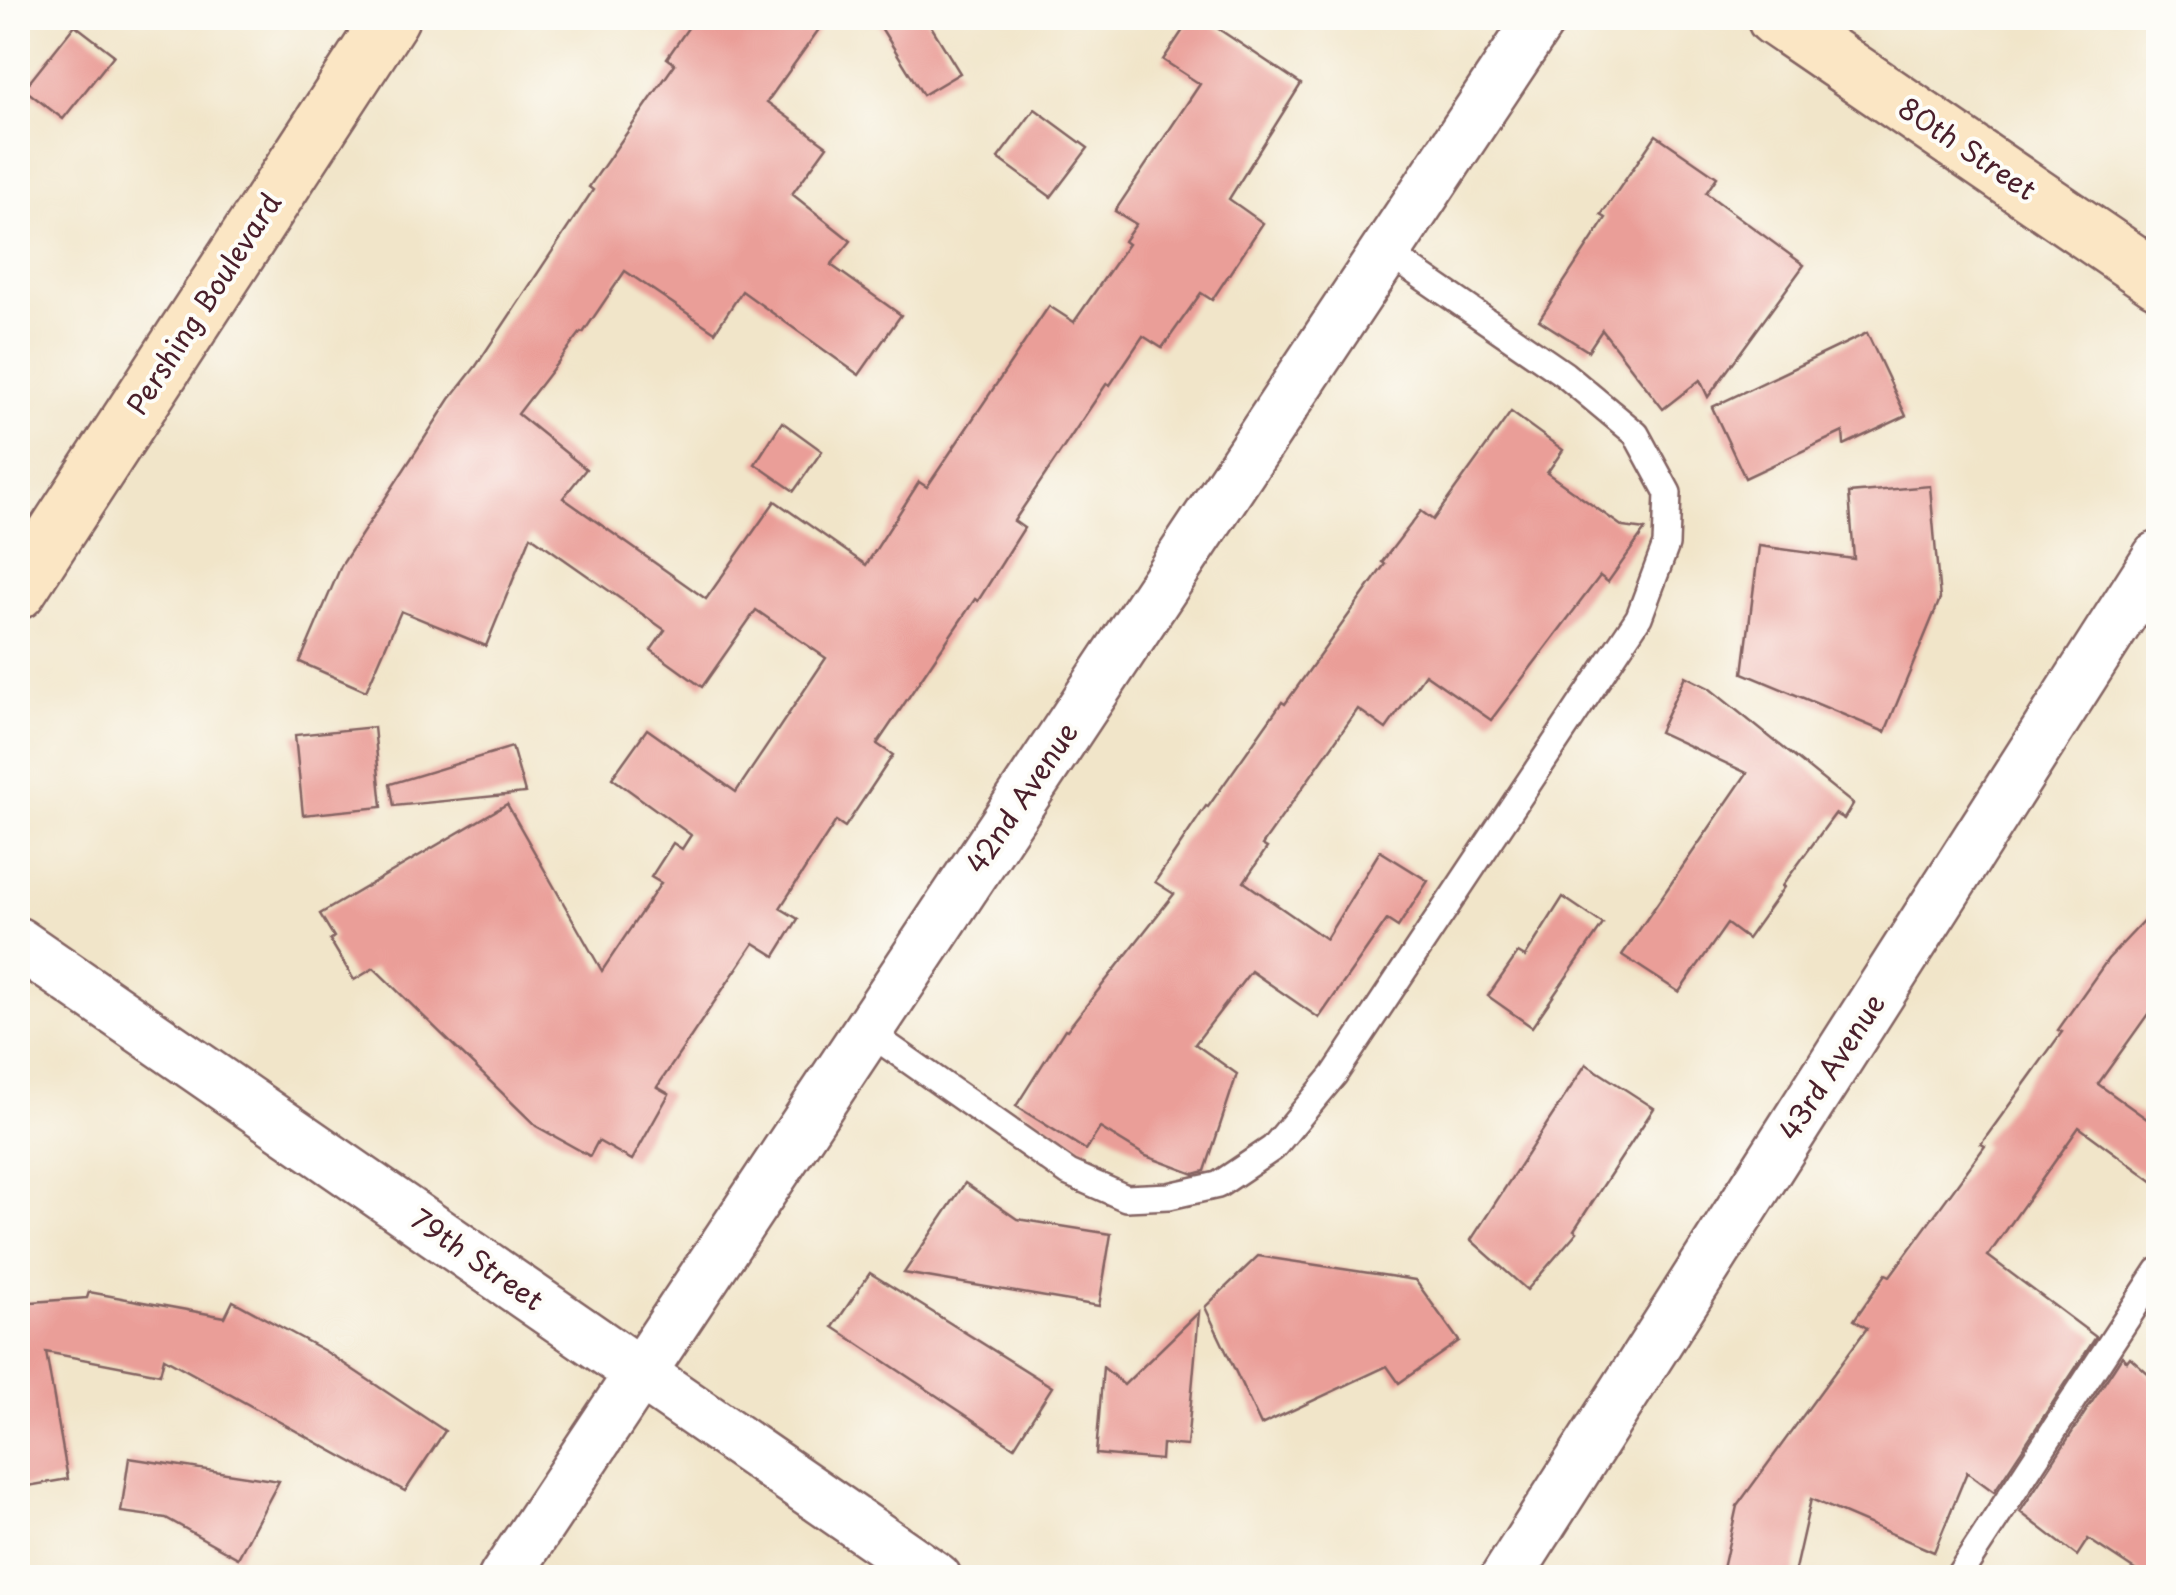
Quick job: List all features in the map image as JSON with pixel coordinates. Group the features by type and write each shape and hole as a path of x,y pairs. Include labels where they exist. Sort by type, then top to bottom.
{"street":[{"name":"Pershing Boulevard","path":"18,590 391,18"},
{"name":"42nd Avenue","path":"504,1578 1541,18"},
{"name":"80th Street","path":"1775,18 2158,280"},
{"name":"43rd Avenue","path":"1506,1578 2158,557"},
{"name":"79th Street","path":"18,943 936,1578"}],"lane":[{"path":"867,1031 1069,1173 1126,1198 1169,1196 1218,1185 1273,1148 1334,1075 1639,617 1666,544 1668,493 1636,434 1564,374 1385,251"},
{"path":"1957,1578 2158,1271"}],"building":[{"path":"695,18 827,18 767,102 827,146 792,194 851,241 831,265 901,315 859,375 742,291 715,332 625,271 583,333 518,414 586,469 563,498 706,599 775,501 866,565 919,482 927,487 1049,306 1074,322 1128,244 1124,241 1136,224 1115,211 1200,84 1163,60 1191,18 1202,18 1301,84 1229,199 1263,223 1212,300 1201,293 1162,348 1143,336 1014,521 1024,528 978,601 975,599 877,744 893,755 845,827 836,821 780,908 798,919 775,956 754,943 657,1087 669,1094 632,1160 598,1141 590,1156 536,1126 374,968 354,980 330,940 334,937 320,914 507,804 602,971 661,883 651,877 673,843 682,849 691,835 612,778 647,729 736,792 826,658 756,610 702,687 651,650 665,630 531,536 486,646 401,611 366,691 300,662 341,566 593,190 589,187 675,64 667,58"},
{"path":"875,18 926,18 960,73 923,95"},
{"path":"75,25 114,55 63,119 24,89"},
{"path":"1035,109 1088,148 1051,197 998,158"},
{"path":"1656,135 1717,177 1706,193 1804,265 1708,397 1700,380 1663,409 1602,330 1588,351 1539,320 1606,218 1601,215"},
{"path":"1867,333 1906,416 1844,445 1843,432 1745,478 1712,407"},
{"path":"1511,412 1563,450 1547,473 1623,527 1645,530 1608,582 1600,576 1491,720 1425,674 1386,729 1358,709 1262,845 1267,848 1244,882 1326,939 1380,851 1428,881 1398,927 1387,920 1319,1018 1251,971 1195,1044 1237,1074 1205,1171 1194,1174 1146,1156 1100,1128 1086,1150 1016,1106 1065,1029 1174,894 1155,882 1206,806 1282,702 1285,704 1421,511 1433,520"},
{"path":"782,422 822,451 794,491 755,464"},
{"path":"1930,486 1940,599 1885,732 1743,673 1759,546 1854,559 1849,493"},
{"path":"1685,676 1709,688 1853,804 1844,819 1835,814 1747,939 1727,924 1679,992 1622,955 1747,773 1659,732"},
{"path":"374,727 382,807 303,815 295,735"},
{"path":"512,747 525,793 394,806 390,784"},
{"path":"1563,897 1603,924 1532,1027 1488,996 1518,953 1525,957"},
{"path":"2158,906 2158,1000 2098,1084 2158,1127 2158,1185 2079,1127 1988,1256 2096,1337 1994,1492 1967,1472 1934,1552 1811,1499 1793,1578 1721,1578 1737,1506 1867,1328 1854,1320 1985,1146 1981,1144 2062,1032 2058,1030 2108,959"},
{"path":"1586,1064 1654,1108 1574,1230 1577,1232 1527,1290 1471,1240"},
{"path":"965,1183 1017,1219 1111,1234 1099,1306 904,1273"},
{"path":"1258,1256 1415,1280 1459,1341 1399,1383 1387,1366 1261,1425 1205,1307"},
{"path":"870,1273 1052,1387 1014,1447 833,1327"},
{"path":"89,1292 225,1317 233,1301 325,1351 445,1431 405,1491 164,1358 160,1374 46,1352 68,1479 22,1487 18,1461 18,1303 87,1298"},
{"path":"1199,1312 1187,1446 1162,1444 1161,1460 1096,1454 1103,1367 1124,1385"},
{"path":"2122,1356 2127,1361 2130,1357 2158,1382 2158,1578 2147,1578 2088,1539 2077,1556 2020,1512"},
{"path":"129,1458 279,1481 238,1558 166,1518 121,1512"}]}
